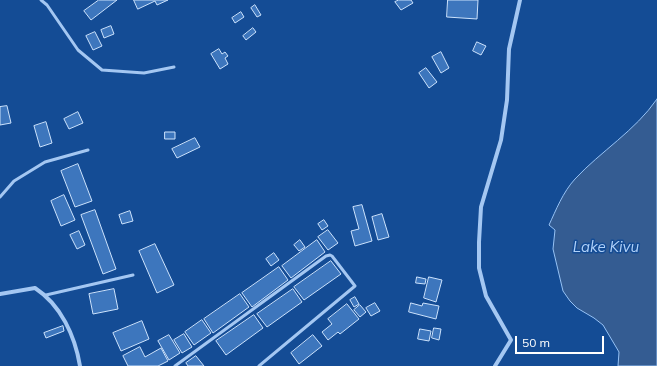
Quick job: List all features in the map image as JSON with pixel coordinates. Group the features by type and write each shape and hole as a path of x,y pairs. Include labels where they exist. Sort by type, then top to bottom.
{"street":[{"path":"495,366 510,340 486,296 479,268 481,207 501,140 507,100 509,49 520,0"},
{"path":"0,294 35,288 46,295 56,306 64,320 77,350 80,366"}],"lane":[{"path":"41,0 47,5 78,50 102,70 144,73 174,67"},
{"path":"0,197 14,181 45,162 88,150"},
{"path":"174,366 326,256 332,256 355,286 259,366"},
{"path":"46,295 133,275"}],"water":[{"name":"Lake Kivu","path":"657,99 657,366 618,366 619,352 603,325 577,308 563,291 553,249 555,230 549,225 563,195 575,179 639,121"}],"building":[{"path":"99,0 117,0 91,20 84,11"},
{"path":"134,0 168,0 157,5 155,1 138,9"},
{"path":"399,0 411,0 413,3 401,10 395,2"},
{"path":"448,0 478,0 477,19 447,17"},
{"path":"255,5 261,15 257,17 251,8"},
{"path":"241,12 244,17 235,23 232,18"},
{"path":"111,26 114,34 104,38 101,30"},
{"path":"253,28 256,32 246,40 243,36"},
{"path":"95,32 102,46 93,50 86,36"},
{"path":"477,42 486,46 481,55 473,51"},
{"path":"219,49 222,54 225,52 228,56 225,58 228,64 220,69 211,54"},
{"path":"441,52 449,68 441,73 432,57"},
{"path":"426,68 437,82 429,88 419,73"},
{"path":"7,106 11,123 0,125 0,107"},
{"path":"78,112 83,123 69,129 64,119"},
{"path":"46,122 52,143 40,147 34,126"},
{"path":"165,132 175,132 175,139 165,139"},
{"path":"195,138 200,147 177,158 172,149"},
{"path":"78,164 92,201 75,207 61,171"},
{"path":"64,195 75,220 61,226 51,201"},
{"path":"362,205 372,241 355,246 351,231 359,229 353,207"},
{"path":"95,210 116,269 103,274 81,215"},
{"path":"130,211 133,221 122,224 119,215"},
{"path":"382,214 389,237 378,240 372,217"},
{"path":"324,220 328,226 322,230 318,224"},
{"path":"328,230 338,243 328,250 318,237"},
{"path":"79,231 85,245 77,249 70,235"},
{"path":"300,240 305,247 299,251 294,245"},
{"path":"317,240 325,252 291,278 282,266"},
{"path":"155,244 174,285 157,293 139,251"},
{"path":"274,253 279,260 271,266 266,259"},
{"path":"331,261 341,274 304,300 294,287"},
{"path":"279,267 288,280 252,307 242,293"},
{"path":"417,277 426,279 425,284 416,283"},
{"path":"429,277 442,280 436,302 424,298"},
{"path":"114,289 118,309 93,314 89,294"},
{"path":"293,289 302,302 267,327 257,314"},
{"path":"240,294 249,307 213,333 204,319"},
{"path":"355,297 359,304 354,307 350,300"},
{"path":"375,303 380,311 371,316 366,308"},
{"path":"411,303 422,306 423,303 439,306 436,319 409,312"},
{"path":"347,304 359,319 340,334 338,332 328,340 322,332 332,324 328,319"},
{"path":"360,305 366,312 360,317 354,310"},
{"path":"254,315 263,328 226,355 216,341"},
{"path":"202,320 211,333 194,345 185,332"},
{"path":"142,321 149,339 121,351 113,333"},
{"path":"63,326 64,331 46,338 44,333"},
{"path":"434,328 441,329 439,340 432,338"},
{"path":"420,329 431,331 429,341 418,339"},
{"path":"184,334 192,347 182,353 174,340"},
{"path":"169,335 180,353 169,360 158,341"},
{"path":"313,335 322,346 299,364 291,353"},
{"path":"140,347 145,357 161,348 168,361 158,366 128,366 123,356"},
{"path":"196,356 204,366 188,366 186,363"}]}
